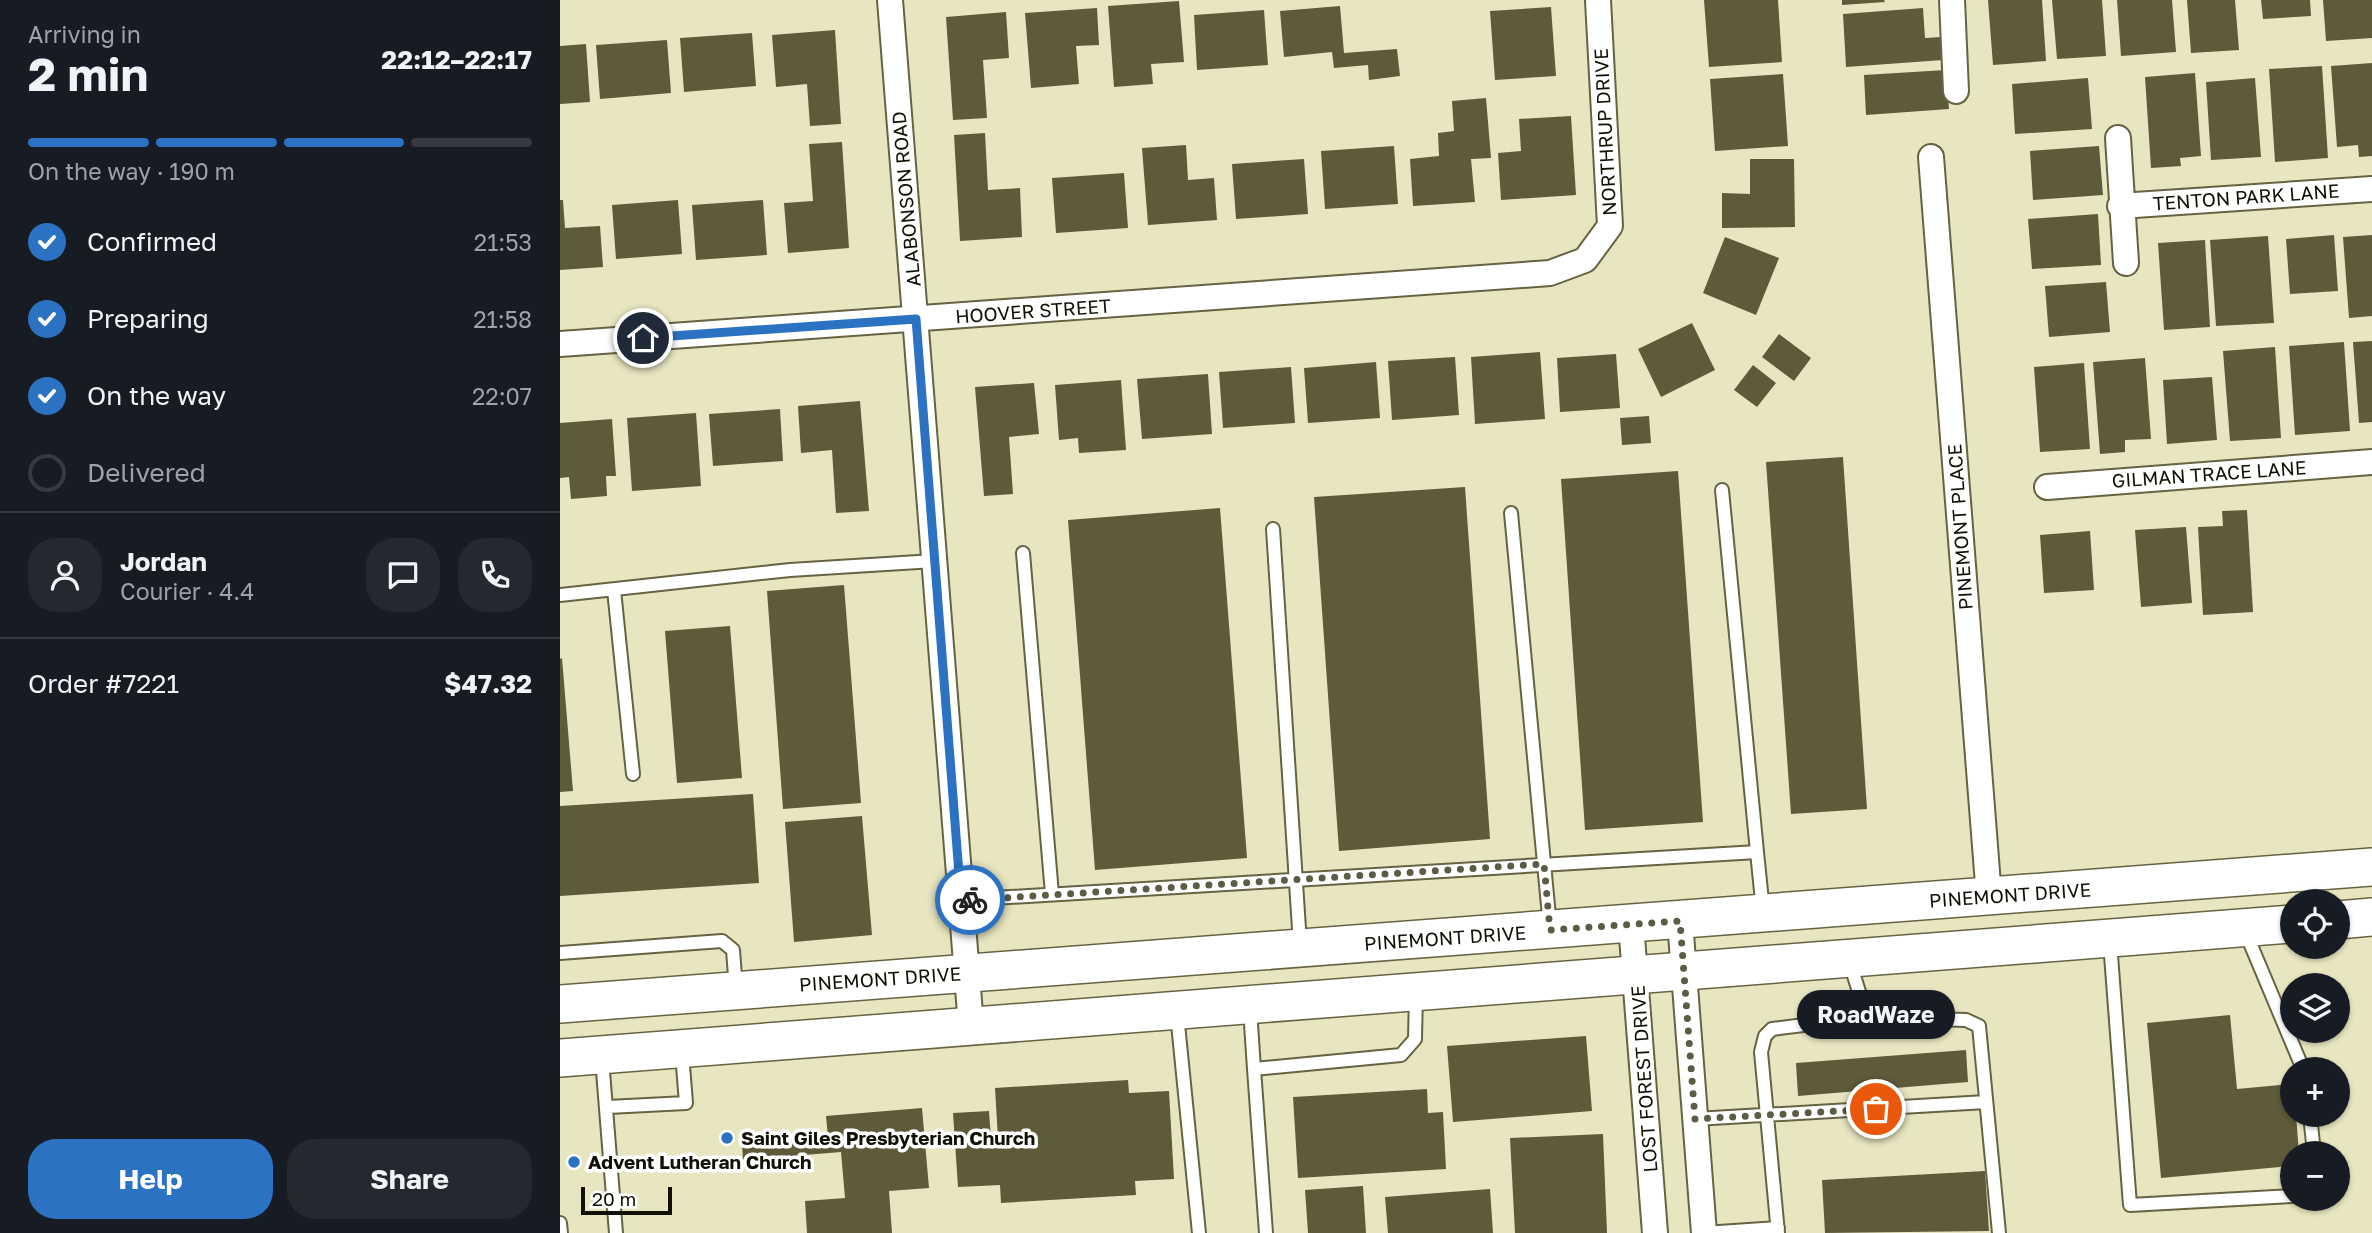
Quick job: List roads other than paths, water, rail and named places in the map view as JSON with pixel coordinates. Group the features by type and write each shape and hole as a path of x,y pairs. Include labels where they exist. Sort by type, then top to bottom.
{"main road":[{"name":"PINEMONT DRIVE","path":"560,1004 2372,867"},
{"path":"2238,878 2243,928"},
{"path":"2350,919 2372,917"},
{"path":"560,1058 2280,925"}],"street":[{"name":"ALABONSON ROAD","path":"890,0 971,1026"},
{"name":"NORTHRUP DRIVE","path":"1506,276 1550,273 1586,260 1610,226 1598,0"},
{"path":"1952,0 1956,91"},
{"path":"2118,138 2120,206 2126,263"},
{"name":"PINEMONT PLACE","path":"1931,157 1989,897"},
{"name":"TENTON PARK LANE","path":"2120,206 2372,189"},
{"name":"HOOVER STREET","path":"560,344 1506,276"},
{"name":"GILMAN TRACE LANE","path":"2047,487 2372,462"},
{"path":"1680,921 1702,1233"},
{"name":"LOST FOREST DRIVE","path":"1631,924 1655,1233"}],"lane":[{"path":"1722,490 1763,914"},
{"path":"1511,513 1550,930"},
{"path":"1273,529 1300,948"},
{"path":"1023,553 1052,894"},
{"path":"560,595 790,570 934,561"},
{"path":"614,590 633,774"},
{"path":"961,900 1757,852"},
{"path":"2243,928 2297,1057"},
{"path":"2109,938 2130,1205 2280,1197"},
{"path":"560,953 722,941 733,950 736,990"},
{"path":"1849,960 1867,1017"},
{"path":"1254,1069 1401,1055 1415,1039 1416,992"},
{"path":"1250,1005 1266,1233"},
{"path":"1176,1010 1199,1233"},
{"path":"1702,1233 1778,1231 1761,1052 1765,1036 1772,1029 1867,1017 1966,1020 1979,1026 1999,1233"},
{"path":"608,1107 686,1103 681,1049"},
{"path":"601,1055 608,1107 616,1233"},
{"path":"1695,1119 1986,1102"},
{"path":"560,1223 561,1233"}],"place":[{"name":"RoadWaze","path":"1876,1109"},
{"name":"Saint Giles Presbyterian Church","path":"727,1138"},
{"name":"Advent Lutheran Church","path":"574,1162"}]}
